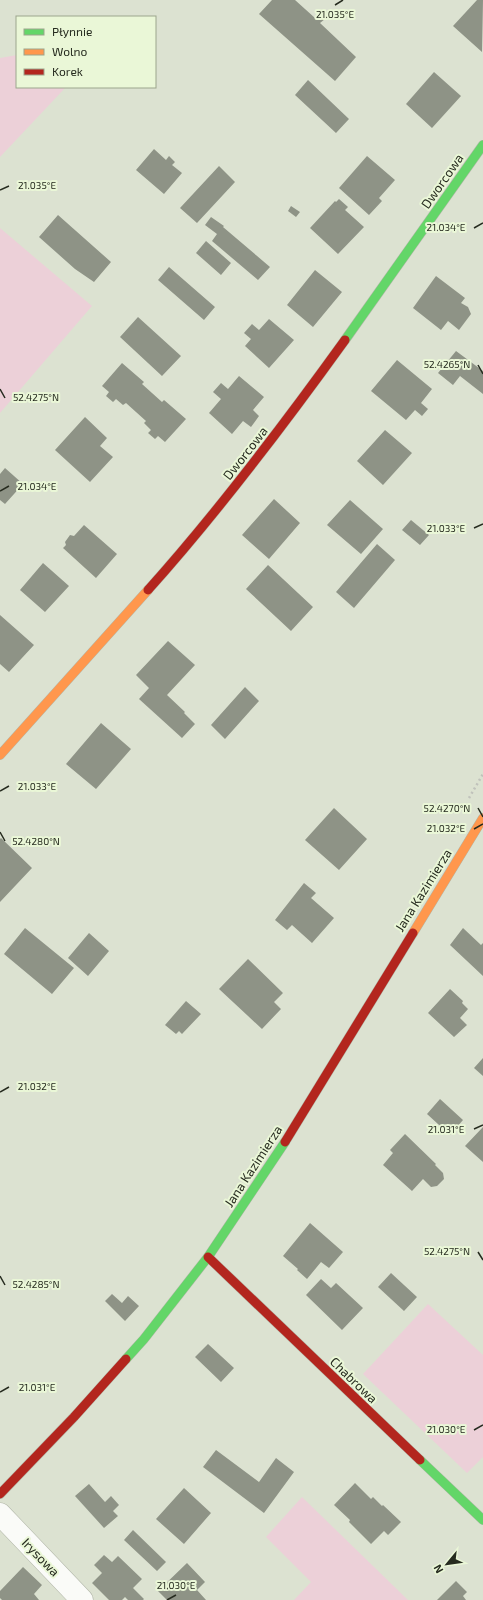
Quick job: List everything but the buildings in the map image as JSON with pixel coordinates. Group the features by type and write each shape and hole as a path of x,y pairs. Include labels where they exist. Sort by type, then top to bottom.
{"street":[{"name":"Dworcowa","path":"0,755 185,549 290,417 483,145"},
{"name":"Jana Kazimierza","path":"0,1494 74,1417 144,1339 208,1257 277,1155 483,818"},
{"name":"Chabrowa","path":"208,1257 483,1520"},
{"name":"Irysowa","path":"0,1514 82,1600"}],"path":[{"path":"467,802 483,774"}],"shaded area":[{"path":"16,55 16,88 65,88 0,157 0,58"},
{"path":"0,228 92,306 0,413"},
{"path":"428,1304 483,1355 483,1457 467,1473 363,1374"},
{"path":"302,1497 408,1600 294,1600 311,1582 266,1537"}],"traffic: fast":[{"path":"345,340 483,145"},
{"path":"126,1359 144,1339 208,1257 285,1142"},
{"path":"420,1460 483,1520"}],"traffic: slow":[{"path":"0,755 148,590"},
{"path":"413,933 483,818"}],"traffic: jam":[{"path":"148,590 200,530 250,468 345,340"},
{"path":"285,1142 413,933"},
{"path":"208,1257 420,1460"},
{"path":"0,1494 74,1417 126,1359"}]}
